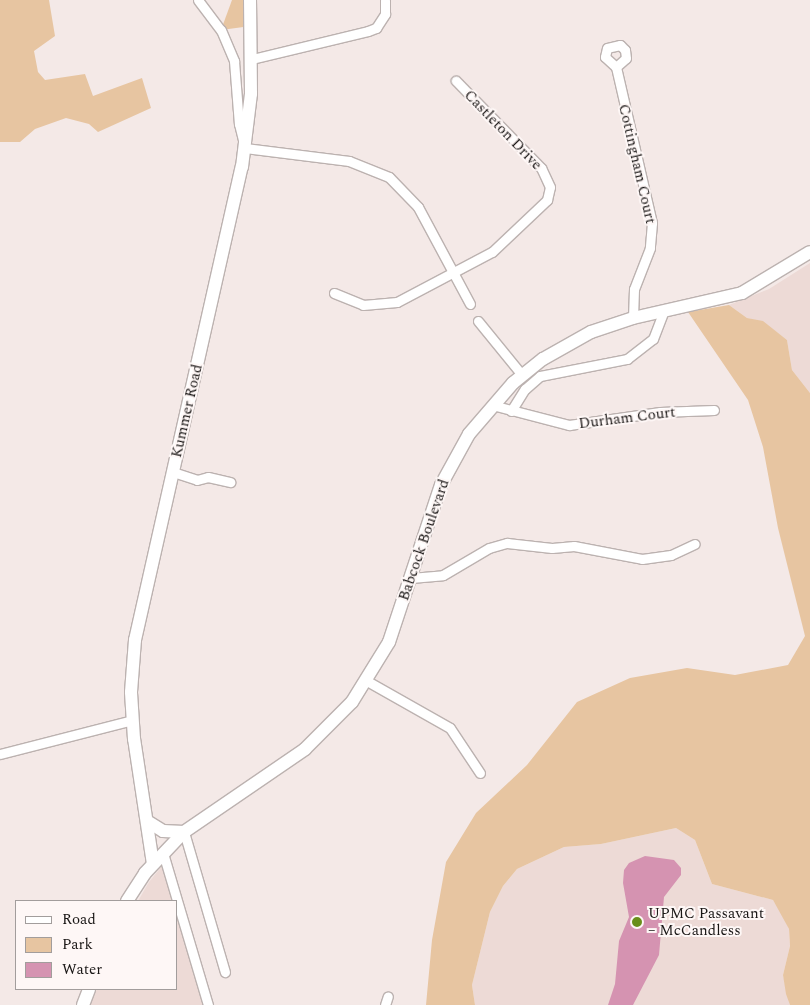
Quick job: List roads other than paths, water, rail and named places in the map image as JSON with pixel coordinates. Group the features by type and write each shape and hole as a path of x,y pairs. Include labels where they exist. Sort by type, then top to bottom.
{"main road":[{"name":"Kummer Road","path":"154,864 132,720 135,640 245,148 252,59 250,0"},
{"name":"Babcock Boulevard","path":"128,900 163,853 184,832 317,739 340,716 367,681 389,642 441,484 469,434 492,405 522,375 580,337 633,318 742,293 810,252"},
{"path":"148,821 163,831 184,832"},
{"path":"83,1005 90,990"}],"street":[{"path":"198,0 221,30 234,61 239,124 245,148 349,161 380,171 412,197 470,304"},
{"path":"252,59 376,28 385,14 385,0"},
{"name":"Cottingham Court","path":"616,67 652,223 650,248 634,289 633,318"},
{"name":"Castleton Drive","path":"334,293 352,303 386,305 454,274 492,252 541,208 550,187 536,162 456,81"},
{"path":"511,411 525,389 540,376 627,359 653,339 664,311"},
{"path":"478,321 522,375"},
{"name":"Durham Court","path":"492,405 569,425 660,412 714,410"},
{"path":"172,472 197,480 208,477 230,482"},
{"path":"411,578 443,575 484,550 507,543 545,548 574,546 642,559 671,555 695,544"},
{"path":"367,681 450,728 480,773"},
{"path":"0,754 132,720"},
{"path":"184,832 225,972"},
{"path":"163,853 177,900"},
{"path":"178,904 208,1005"}],"water":[{"path":"645,856 674,860 681,868 681,875 664,897 659,955 633,1005 608,1005 615,984 619,941 629,917 623,883 624,870 629,863"}],"place":[{"name":"UPMC Passavant – McCandless","path":"637,922"}]}
